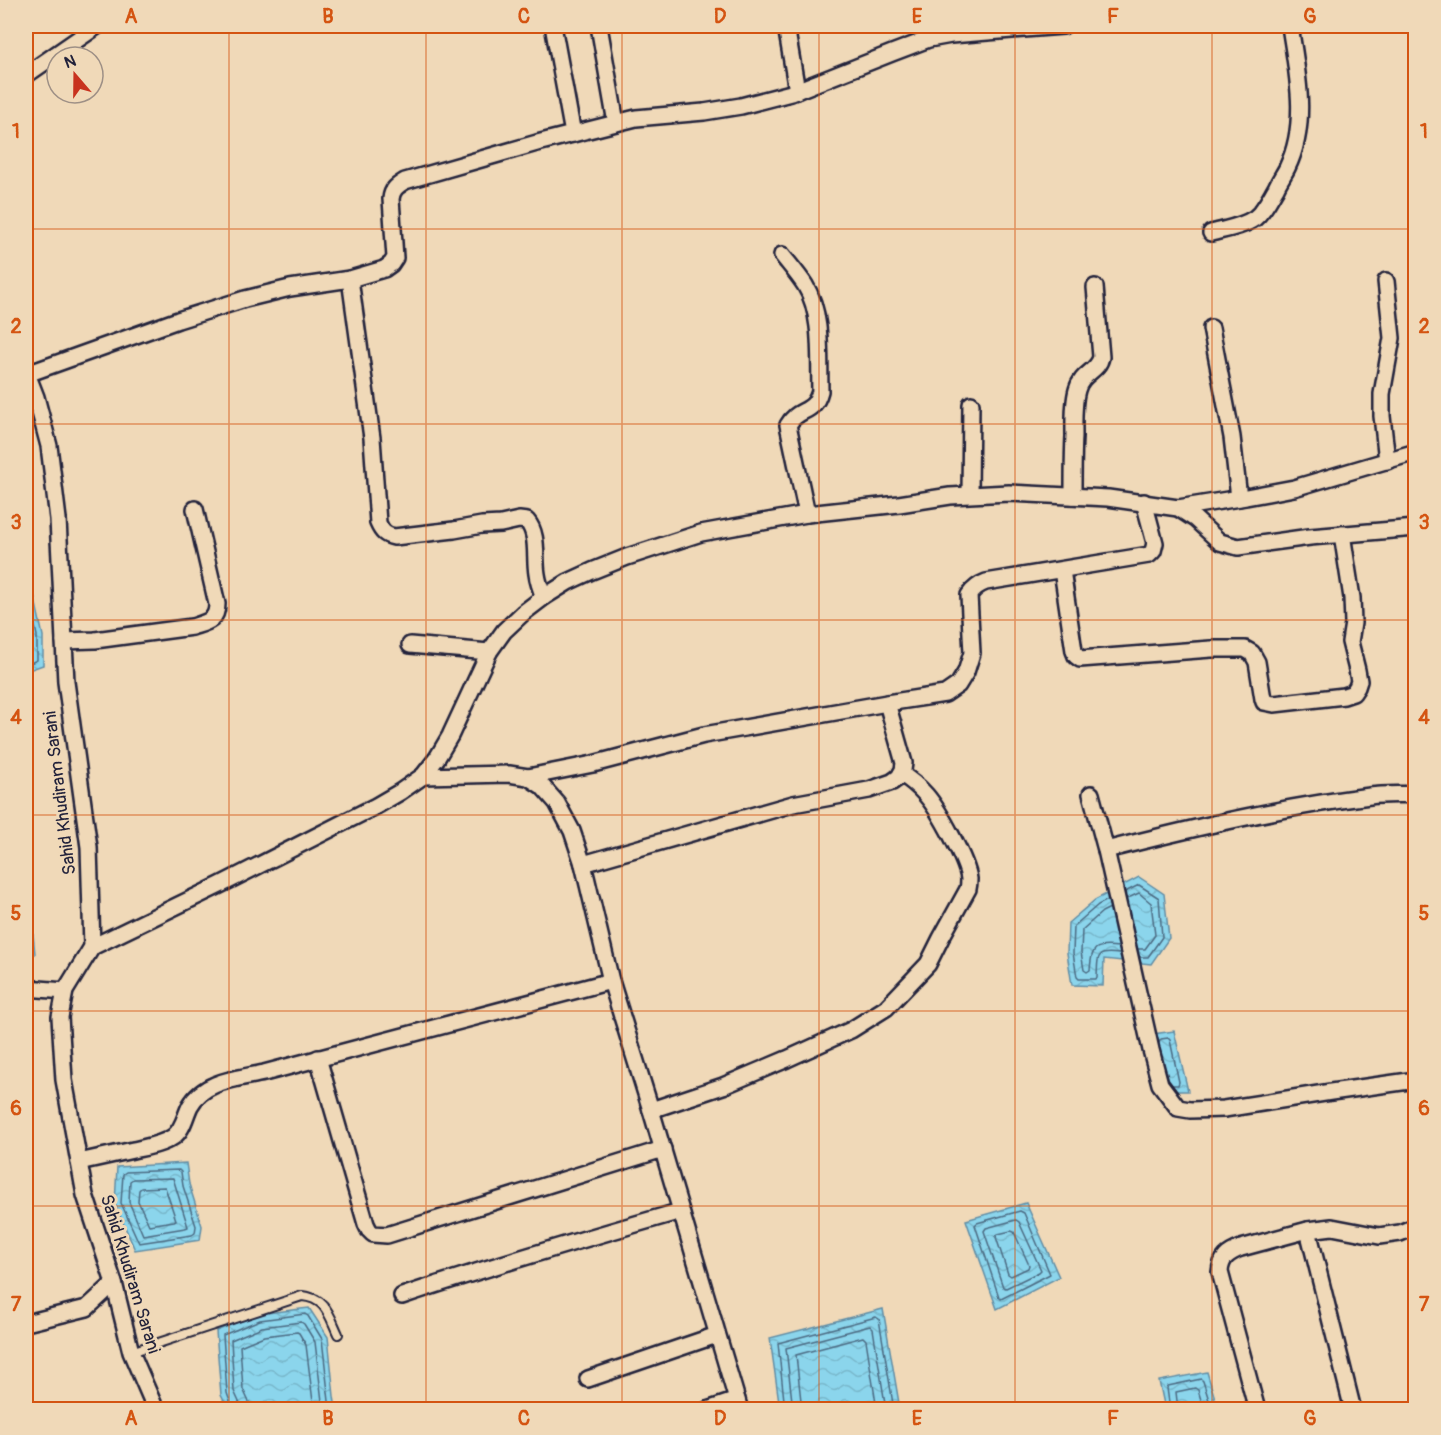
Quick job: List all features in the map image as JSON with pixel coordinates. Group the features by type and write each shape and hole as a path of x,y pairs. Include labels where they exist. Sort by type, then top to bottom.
{"street":[{"path":"26,75 97,26"},
{"path":"599,26 616,123"},
{"path":"786,26 796,91"},
{"path":"26,372 245,299 290,288 350,279 384,269 395,258 392,192 395,187 405,181 537,143 636,118 741,106 796,91 929,39 951,35 1063,26"},
{"path":"1211,233 1248,222 1260,214 1288,166 1301,115 1298,74 1290,26"},
{"path":"554,31 573,134"},
{"path":"782,255 805,285 813,302 817,319 820,391 818,400 813,406 792,418 788,425 807,514"},
{"path":"350,279 372,438 378,524 382,531 394,537 519,520 527,521 534,535 537,577 544,597"},
{"path":"1386,281 1392,338 1382,394 1387,461"},
{"path":"1073,496 1074,417 1077,389 1082,378 1096,367 1101,357 1095,286"},
{"path":"1211,328 1232,437 1239,498"},
{"name":"Sahid Khudiram Sarani","path":"26,372 42,417 49,446 58,519 66,682 89,847 92,947 65,991 60,1017 64,1080 85,1195 114,1282 131,1352 156,1410"},
{"path":"970,494 971,404"},
{"path":"92,947 376,806 423,776 450,736 489,652 504,631 544,597 592,571 701,533 807,514 970,494 1009,493 1144,502 1178,508 1294,488 1416,452"},
{"path":"423,776 508,774 528,777 592,764 704,735 945,694 958,685 966,672 972,653 969,595 978,585 1149,555 1155,543 1144,502"},
{"path":"1178,508 1195,519 1220,542 1238,546 1416,528"},
{"path":"64,640 95,640 192,627 215,617 217,603 195,509"},
{"path":"1062,570 1074,651 1080,659 1211,649 1245,649 1252,653 1257,662 1264,702 1274,704 1344,696 1353,693 1359,681 1350,642 1353,598 1342,534"},
{"path":"410,645 489,652"},
{"path":"583,864 793,804 869,790 892,782 901,774 904,763 887,703"},
{"path":"651,1110 723,1086 851,1030 886,1008 928,964 970,882 963,861 944,823 916,784 901,774"},
{"path":"528,777 542,786 557,803 572,831 583,864 611,981 738,1405 707,1410"},
{"path":"1091,794 1106,850 1150,1050 1160,1084 1178,1108 1224,1109 1416,1080"},
{"path":"1106,850 1208,824 1312,805 1372,796 1416,794"},
{"path":"79,1162 158,1144 174,1137 198,1094 220,1083 611,981"},
{"path":"26,988 65,991"},
{"path":"318,1059 366,1224 373,1234 387,1235 663,1149"},
{"path":"402,1296 681,1211"},
{"path":"1257,1410 1220,1272 1224,1258 1232,1252 1308,1230 1332,1227 1379,1236 1400,1233 1416,1226"},
{"path":"1308,1230 1353,1410"},
{"path":"26,1323 87,1308 114,1282"},
{"path":"588,1379 717,1335"}],"lane":[{"path":"131,1352 302,1296 317,1299 325,1307 338,1335"}],"water":[{"path":"26,538 29,572 43,636 43,665 26,671"},
{"path":"26,863 35,954 26,955"},
{"path":"1139,877 1164,894 1169,938 1151,964 1104,959 1103,986 1072,985 1067,953 1068,923 1095,900"},
{"path":"1174,1031 1188,1091 1162,1091 1153,1034"},
{"path":"186,1163 189,1184 202,1226 200,1240 135,1250 115,1204 117,1167"},
{"path":"1026,1203 1059,1277 997,1309 966,1220"},
{"path":"309,1308 328,1337 336,1409 228,1409 221,1395 216,1331 258,1314"},
{"path":"883,1309 900,1409 780,1409 770,1338"},
{"path":"1207,1372 1218,1409 1165,1409 1159,1381"}]}
